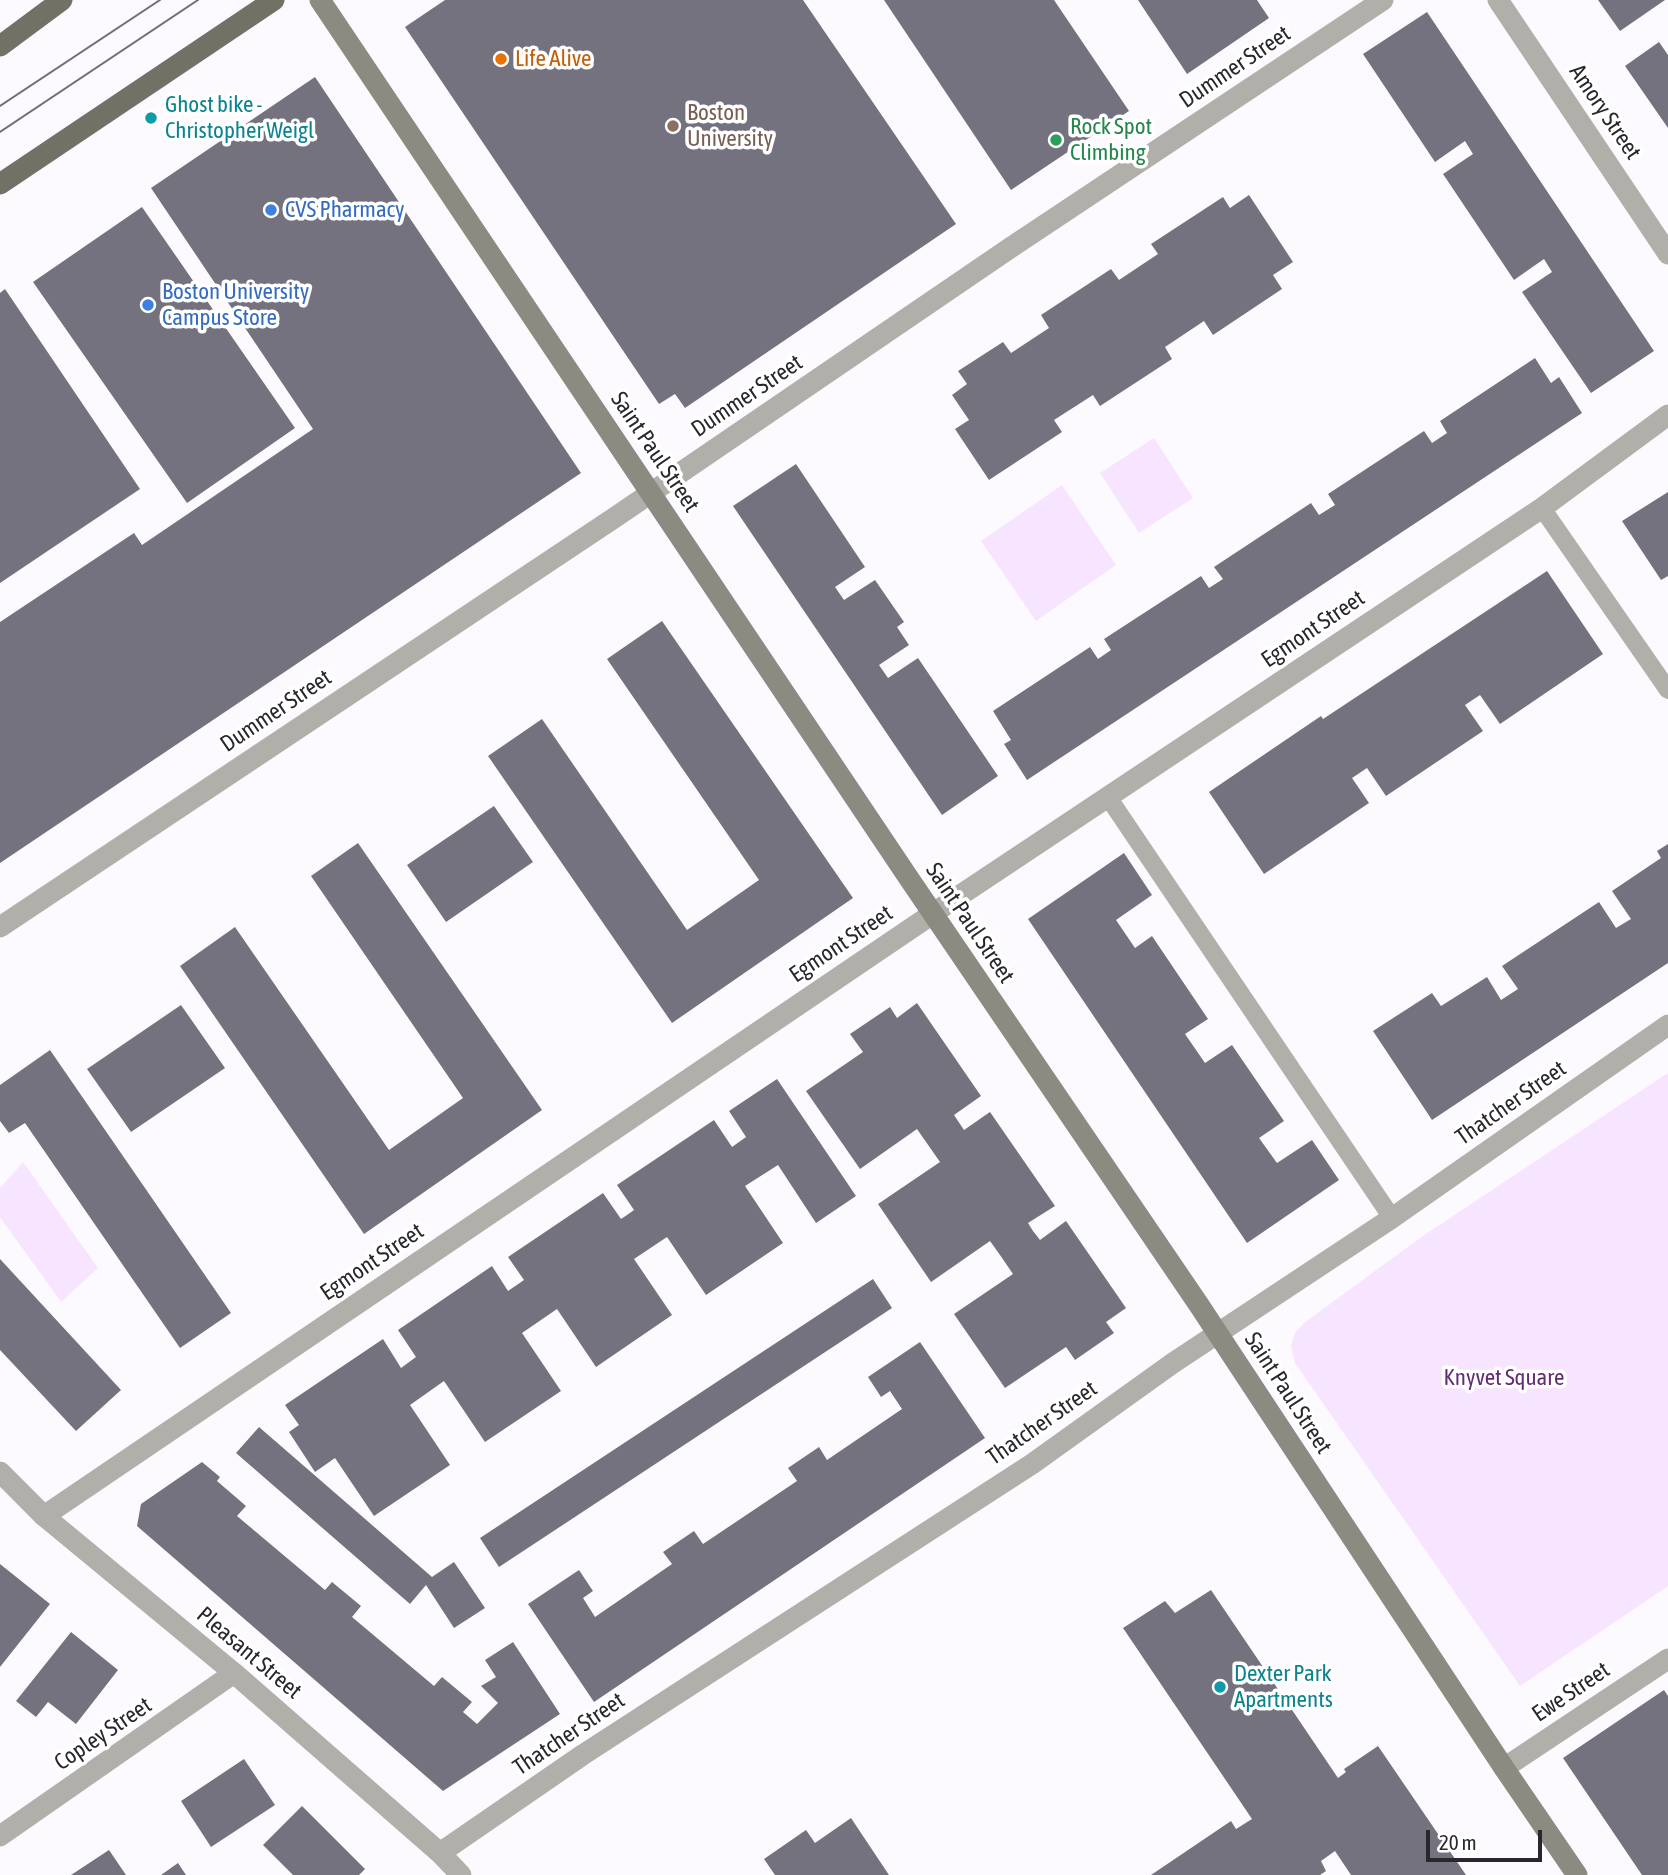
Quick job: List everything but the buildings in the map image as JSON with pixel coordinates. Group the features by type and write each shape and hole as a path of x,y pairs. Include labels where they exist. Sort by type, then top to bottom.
{"main road":[{"path":"0,46 62,0"},
{"path":"0,184 274,0"},
{"name":"Saint Paul Street","path":"320,0 1217,1333 1577,1875"}],"street":[{"name":"Dummer Street","path":"0,927 1383,0"},
{"name":"Amory Street","path":"1498,0 1668,254"},
{"name":"Egmont Street","path":"44,1516 933,914 1542,508 1668,415"},
{"name":"Thatcher Street","path":"440,1853 590,1750 1032,1464 1217,1333 1392,1218 1668,1026"},
{"name":"Pleasant Street","path":"0,1472 44,1516 234,1673 440,1853 461,1875"},
{"name":"Ewe Street","path":"1504,1768 1668,1658"},
{"name":"Copley Street","path":"0,1836 234,1673"}],"lane":[{"path":"1542,508 1668,690"},
{"path":"1108,797 1392,1218"}],"green space":[{"path":"1154,438 1193,498 1139,533 1100,473"},
{"path":"1062,485 1116,565 1036,621 981,541"},
{"name":"Knyvet Square","path":"1668,1073 1668,1586 1520,1686 1295,1363 1291,1346 1295,1333 1304,1323 1420,1238"},
{"path":"23,1162 98,1268 61,1302 0,1217 0,1188"}],"tram line":[{"path":"0,106 160,0"},
{"path":"0,132 198,0"}],"place":[{"name":"Life Alive","path":"501,59"},
{"name":"Ghost bike - Christopher Weigl","path":"151,118"},
{"name":"Boston University","path":"673,126"},
{"name":"Rock Spot Climbing","path":"1056,140"},
{"name":"CVS Pharmacy","path":"271,210"},
{"name":"Boston University Campus Store","path":"148,305"},
{"name":"Dexter Park Apartments","path":"1220,1687"}]}
